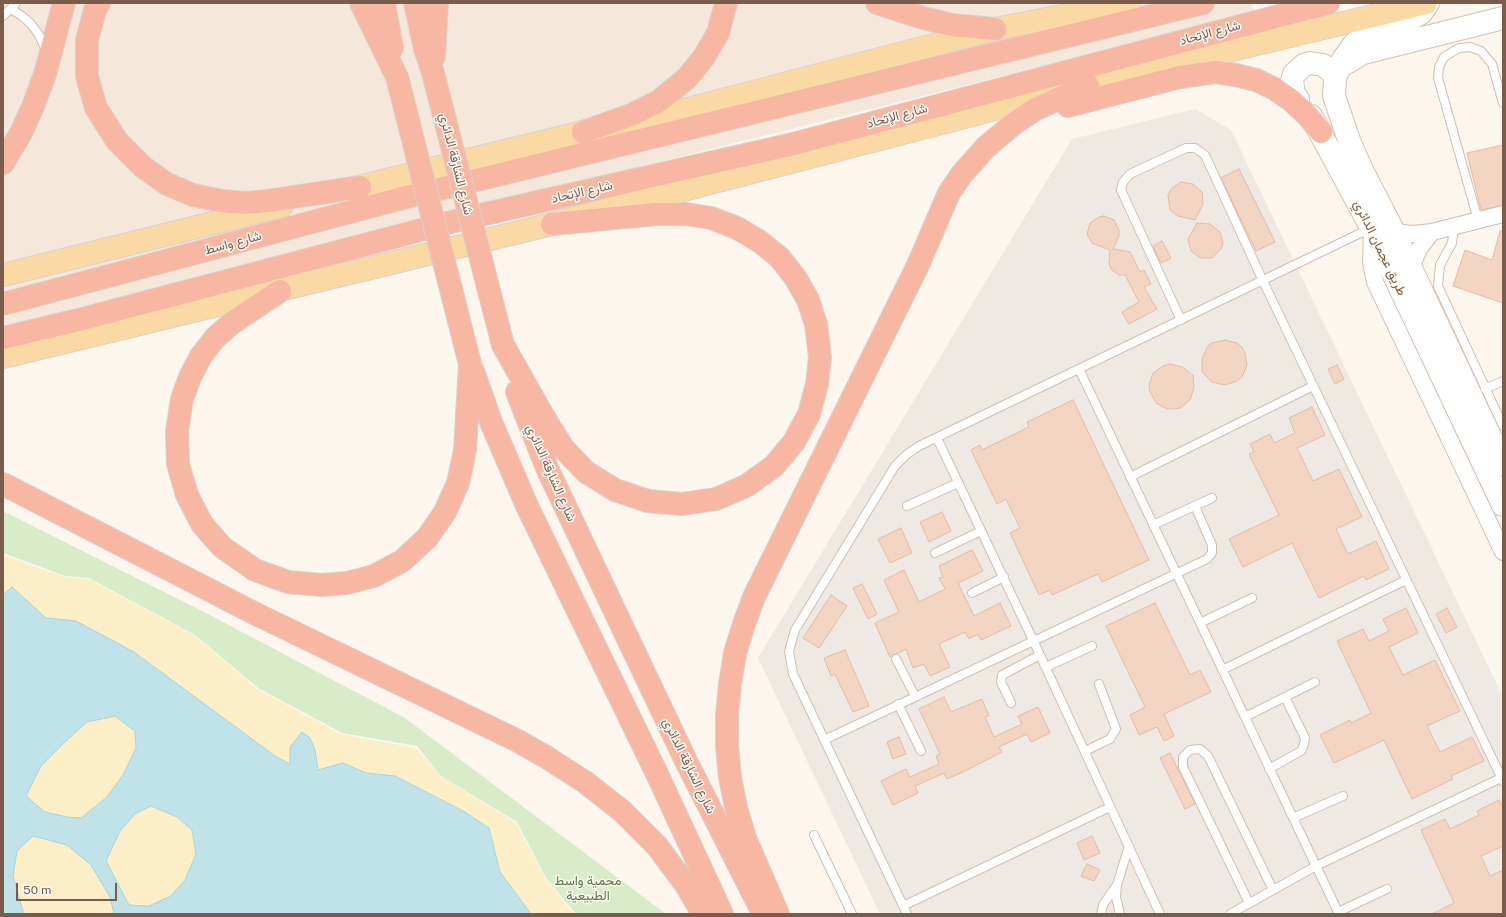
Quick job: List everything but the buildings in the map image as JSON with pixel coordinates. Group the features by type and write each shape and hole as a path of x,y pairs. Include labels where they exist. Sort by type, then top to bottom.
{"highway":[{"path":"3,164 21,133 34,104 49,58 64,3"},
{"path":"99,3 95,10 87,40 87,76 96,108 117,141 143,167 167,184 193,195 222,202 245,203 360,187"},
{"path":"361,3 398,77"},
{"path":"384,3 398,77 470,364 491,422 521,494 658,776 722,914"},
{"name":"شارع الشارقة الدائري","path":"415,3 425,50 434,73 503,345 522,407 547,468 686,761 764,914"},
{"path":"434,73 437,3"},
{"path":"583,132 631,115 659,100 687,78 704,58 718,33 726,3"},
{"path":"877,3 893,10 945,23 995,29"},
{"name":"شارع واسط","path":"3,304 464,183 1203,3"},
{"name":"شارع الإتحاد","path":"3,338 82,319 463,219 789,145 1328,3"},
{"path":"918,265 965,187 987,161 1013,136 1060,109 1180,77 1215,72 1256,80 1275,89 1298,106 1321,132"},
{"path":"778,914 746,838 736,808 730,778 727,746 727,715 735,653 754,597 918,265 949,193 962,174 986,147 1016,122 1034,110 1088,85"},
{"path":"503,345 542,414 568,452 586,472 615,490 648,501 682,504 716,499 746,486 774,466 794,442 809,414 817,384 820,357 816,324 808,300 795,277 779,257 759,241 737,228 711,218 686,214 656,214 552,224"},
{"path":"280,291 232,323 215,338 201,356 190,377 182,399 177,431 178,464 187,495 202,524 222,547 255,570 288,582 322,585 347,583 374,576 402,560 427,538 445,512 458,483 464,450 470,364"},
{"path":"3,484 254,613 518,741 546,757 585,782 622,811 657,846 686,885 704,914"}],"main road":[{"path":"3,357 552,224 1088,85 1427,3"},
{"path":"1336,75 1344,57 1361,38 1412,18 1421,13 1427,3"},
{"path":"3,275 583,132 649,119 995,29 1121,4"},
{"path":"1336,75 1349,60 1363,53 1503,18"},
{"name":"طريق عجمان الدائري","path":"1194,59 1231,65 1261,74 1275,81 1298,99 1321,132 1372,229 1503,505"},
{"path":"1298,99 1294,94 1292,81 1294,74 1304,65 1316,63 1323,65 1336,75"},
{"name":"طريق عجمان الدائري","path":"1336,75 1336,105 1350,143 1394,232 1503,464"}],"street":[{"path":"1394,232 1412,234 1432,232 1503,214"},
{"path":"1372,229 1371,262 1375,282 1503,552"},
{"path":"1411,268 1420,249 1432,232"}],"lane":[{"path":"3,18 14,6 39,35 49,58"},
{"path":"1478,220 1438,78 1439,67 1444,57 1459,48 1470,47 1481,51 1492,64 1503,103"},
{"path":"1181,320 1122,195 1123,182 1130,174 1186,148 1195,148 1202,151 1502,780 1316,866 1230,914"},
{"path":"1454,226 1452,243 1440,265 1438,286 1503,426"},
{"path":"1110,807 905,910 790,666 789,651 792,636 895,466 912,450 1372,229"},
{"path":"1078,369 1339,913 1388,889"},
{"path":"1485,389 1503,381"},
{"path":"1130,477 1313,386"},
{"path":"937,438 1004,577 1160,914"},
{"path":"907,506 958,483"},
{"path":"1153,525 1212,498"},
{"path":"824,740 1175,572 1207,559 1212,553 1212,545 1195,506"},
{"path":"935,553 981,531"},
{"path":"972,593 1004,577"},
{"path":"1222,670 1406,580"},
{"path":"1200,623 1252,598"},
{"path":"1046,667 1092,646"},
{"path":"1011,703 1001,682 1002,675 1040,654"},
{"path":"896,659 915,696"},
{"path":"1245,717 1315,682"},
{"path":"1085,751 1110,739 1116,729 1098,684"},
{"path":"1269,768 1300,751 1304,745 1305,738 1285,697"},
{"path":"898,704 921,751"},
{"path":"1249,903 1183,767 1183,757 1190,750 1200,749 1208,756 1273,890"},
{"path":"1293,818 1343,796"},
{"path":"814,835 852,914"},
{"path":"1120,914 1116,897 1117,885 1129,846"},
{"path":"1101,914 1103,905 1117,885"}],"shaded area":[{"path":"3,3 1251,3 1255,13 3,326"},
{"path":"976,3 1017,3 1004,6"},
{"path":"1195,109 1231,130 1503,697 1503,914 880,914 758,658 1072,139"}],"green space":[{"name":"محمية واسط الطبيعية","path":"3,511 206,613 405,718 666,914 576,914 546,878 517,822 441,776 417,746 342,733 258,688 195,635 89,578 65,576 3,553"}],"sand":[{"path":"3,555 64,577 89,579 195,636 257,689 341,734 416,748 441,776 516,823 545,878 574,914 531,914 500,872 489,828 465,812 395,776 366,773 343,763 317,770 315,750 310,738 291,764 275,756 134,652 76,621 46,618 12,587 3,595"},
{"path":"115,716 135,731 136,748 123,775 107,797 81,818 67,817 45,812 26,795 41,766 87,722"},
{"path":"151,806 177,817 192,830 196,854 185,880 171,896 149,906 129,905 106,861 120,831 135,814"},
{"path":"33,836 67,845 91,865 110,897 114,914 24,914 13,876 17,851"}],"water":[{"path":"12,587 46,618 76,621 134,652 275,756 290,764 290,747 302,732 310,738 315,750 318,770 343,763 366,773 395,776 465,812 489,828 500,872 531,914 114,914 110,897 91,865 67,845 33,836 17,851 13,876 24,914 3,914 3,595","holes":["115,716 135,731 136,748 123,775 107,797 81,818 67,817 45,812 26,796 41,766 87,722","151,806 177,817 192,830 196,854 185,880 171,896 149,906 129,905 106,861 120,831 135,814"]}]}
